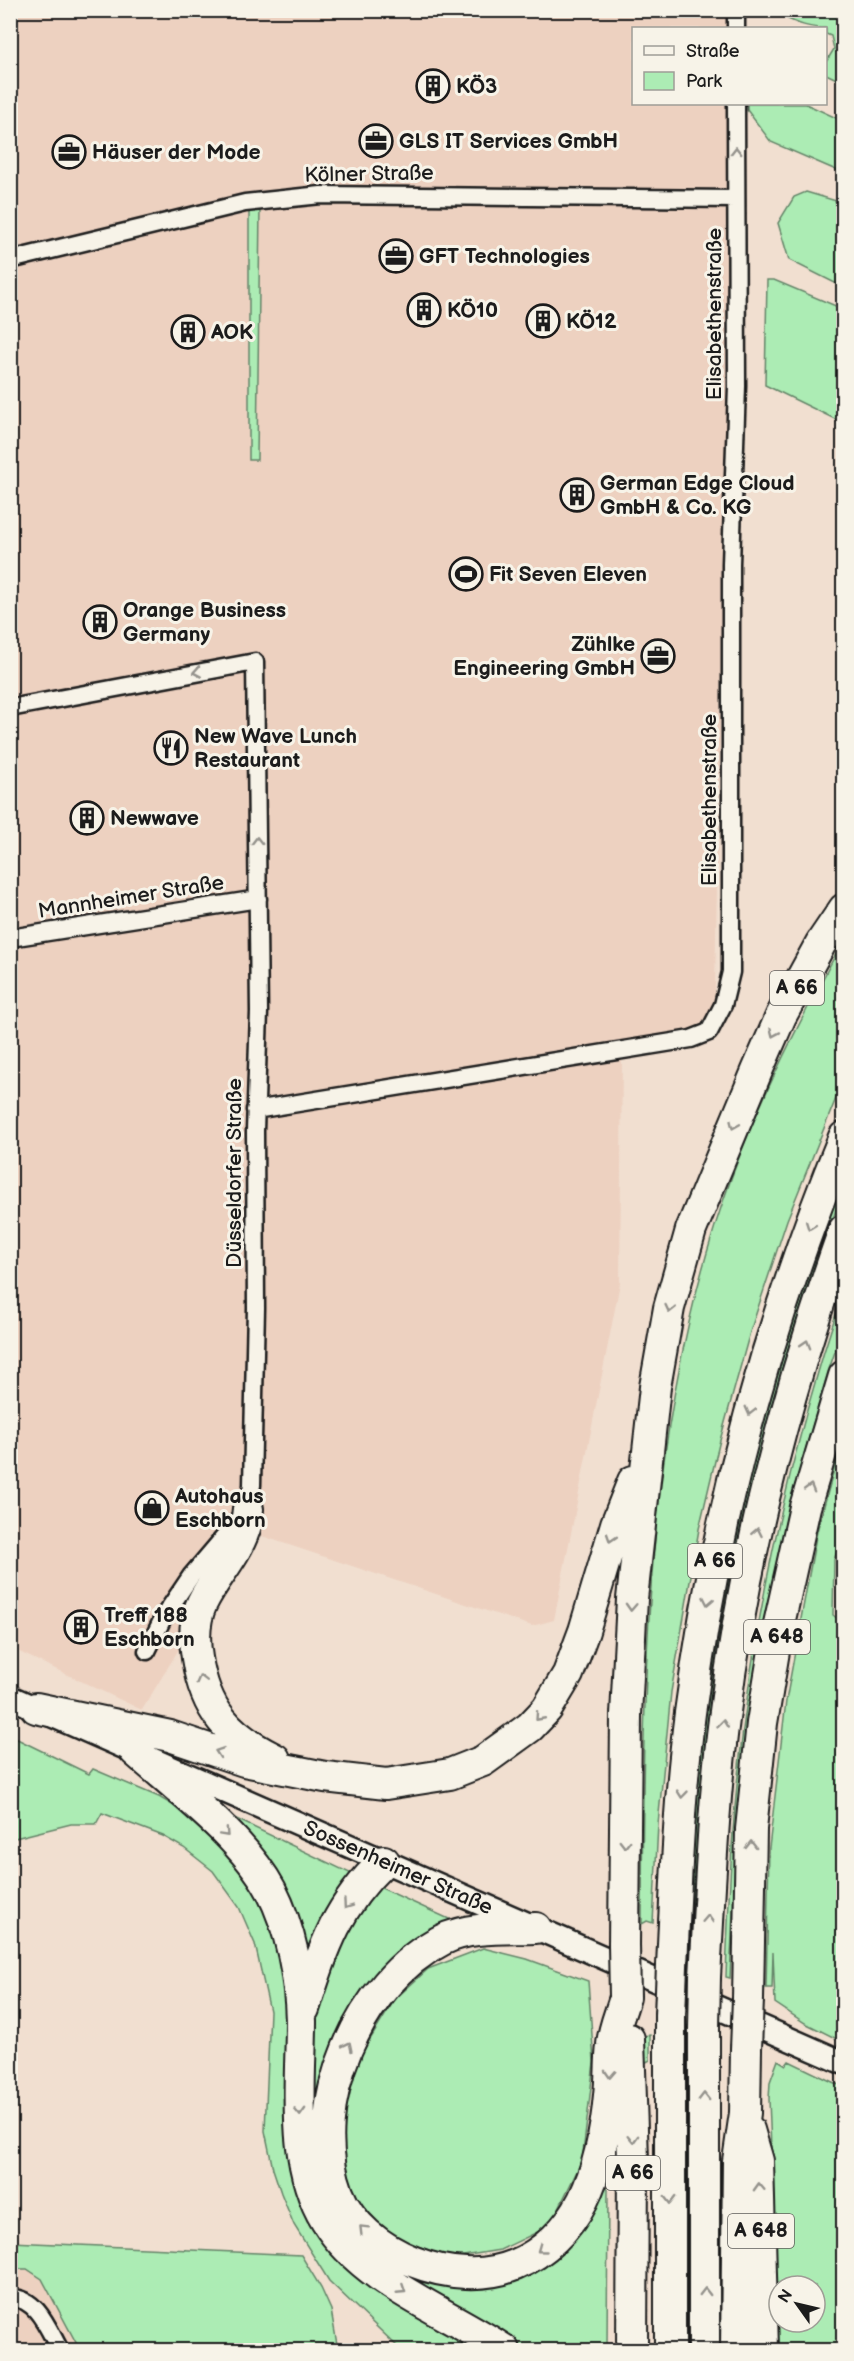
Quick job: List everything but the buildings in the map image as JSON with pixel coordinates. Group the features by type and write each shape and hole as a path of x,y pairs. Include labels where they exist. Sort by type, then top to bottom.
{"highway":[{"path":"821,943 843,898"},
{"name":"A 66","path":"632,2350 633,2160 624,1945 626,1715 633,1587 655,1387 669,1308 691,1230 782,1016 821,943 843,909"},
{"name":"A 66","path":"670,2350 670,2015 679,1824 689,1713 727,1501 754,1392 786,1289 843,1137"},
{"name":"A 66","path":"704,2350 705,1977 714,1826 724,1718 741,1610 762,1508 789,1397 843,1230"},
{"name":"A 648","path":"736,2350 738,2161 745,2113 751,1829 762,1723 777,1633 805,1507 843,1376"},
{"path":"23,1702 170,1736 244,1761 325,1777 386,1784 450,1774 483,1761 530,1727 547,1709 568,1674 584,1631 616,1524 648,1444"},
{"path":"248,1509 244,1532 201,1604 196,1624 195,1651 200,1678 212,1708 222,1722 237,1735 254,1748 275,1759 386,1784"},
{"path":"135,1751 210,1816 244,1853 270,1889 289,1933 301,2020 298,2074 304,2158 314,2195 326,2222 375,2272 430,2308 504,2350"},
{"path":"301,2020 323,1952 338,1918 364,1880 384,1861"},
{"path":"536,1929 487,1929 462,1933 443,1939 415,1956 376,1998 344,2054 334,2088 329,2124 330,2157 339,2194 359,2226 384,2247 406,2259 436,2270 461,2273 493,2272 515,2265 540,2251 560,2233 582,2200 597,2163 609,2097 612,2042 625,1997"},
{"name":"A 648","path":"745,2113 758,2161 763,2350"}],"main road":[{"name":"Sossenheimer Straße","path":"23,1702 843,2063"}],"street":[{"path":"736,10 736,27"},
{"name":"Elisabethenstraße","path":"255,1110 691,1039 709,1032 723,1005 731,972 731,564 737,386 736,105"},
{"name":"Kölner Straße","path":"10,260 245,203 321,195 736,200"},
{"name":"Düsseldorfer Straße","path":"10,708 255,662 259,1012 255,1110 256,1308 253,1445 248,1509"},
{"name":"Mannheimer Straße","path":"10,938 258,899"},
{"path":"147,1651 164,1616 191,1576 248,1509"},
{"path":"10,2298 20,2297 31,2304 40,2314 60,2350"}],"shaded area":[{"path":"11,11 733,11 733,27 632,27 632,105 732,105 714,1040 622,1057 620,1283 554,1620 532,1626 250,1532 142,1710 11,1648"},
{"path":"11,2269 27,2269 42,2279 80,2350 11,2350"}],"green space":[{"path":"782,11 843,11 843,82 827,74 827,60 834,49 831,36 827,34 827,27 809,26 784,17"},
{"path":"747,105 808,105 843,121 843,173 771,142 747,110"},
{"path":"806,192 843,203 843,287 789,260 778,223 794,197"},
{"path":"249,207 260,207 257,460 249,460"},
{"path":"767,280 774,280 843,309 843,423 765,385"},
{"path":"843,941 843,1081 787,1220 750,1332 719,1444 699,1529 671,1692 658,1824 653,1923 647,1921 642,1924 644,1735 654,1546 665,1452 681,1359 703,1267 744,1145 783,1056"},
{"path":"843,1172 837,1207 810,1281 781,1374 753,1480 738,1549 714,1689 706,1759 694,1901 692,1972 684,1971 698,1758 717,1628 746,1483 796,1302"},
{"path":"843,1292 843,1329 789,1506 753,1681 737,1822 730,1978 726,1977 732,1841 751,1668 789,1478"},
{"path":"843,1437 843,1534 834,1560 833,1615 844,1624 843,2042 805,2023 775,2003 773,1952 772,1988 766,1988 769,1848 786,1701 817,1531"},
{"path":"11,1736 89,1774 93,1769 159,1797 200,1821 260,1893 285,1968 308,2212 487,2350 401,2350 329,2281 294,2225 273,2169 265,2131 270,2011 255,1944 239,1907 213,1871 184,1848 163,1836 102,1813 96,1824 71,1824 11,1839"},
{"path":"230,1816 354,1875 307,1967"},
{"path":"377,1886 460,1924 419,1942 394,1961 372,1988 340,2046 324,2096 320,2132 320,2150 326,2184 339,2212 358,2236 381,2255 408,2270 437,2280 468,2284 498,2281 527,2271 539,2264 561,2246 570,2235 587,2211 599,2186 608,2188 607,2350 519,2350 387,2270 358,2246 339,2225 325,2200 316,2174 312,2143 309,2077 315,2014 329,1961 341,1932 359,1899"},
{"path":"483,1948 527,1959 588,1981 594,2062 582,2161 550,2226 500,2250 451,2258 389,2236 350,2190 340,2135 358,2059 395,1999 428,1969"},
{"path":"650,2035 650,2060 643,2064 643,2036"},
{"path":"778,2060 786,2065 789,2061 843,2087 843,2350 779,2350 778,2334 827,2334 827,2274 776,2274 770,2082"},
{"path":"11,2242 301,2255 331,2310 338,2350 80,2350 42,2279 27,2269 11,2269"}],"place":[{"name":"KÖ3","path":"433,86"},
{"name":"GLS IT Services GmbH","path":"376,141"},
{"name":"Häuser der Mode","path":"69,152"},
{"name":"GFT Technologies","path":"396,256"},
{"name":"KÖ10","path":"424,310"},
{"name":"KÖ12","path":"543,321"},
{"name":"AOK","path":"188,332"},
{"name":"German Edge Cloud GmbH & Co. KG","path":"577,495"},
{"name":"Fit Seven Eleven","path":"466,574"},
{"name":"Orange Business Germany","path":"100,622"},
{"name":"Zühlke Engineering GmbH","path":"658,656"},
{"name":"New Wave Lunch Restaurant","path":"171,748"},
{"name":"Newwave","path":"87,818"},
{"name":"Autohaus Eschborn","path":"152,1508"},
{"name":"Treff 188 Eschborn","path":"81,1627"}]}
